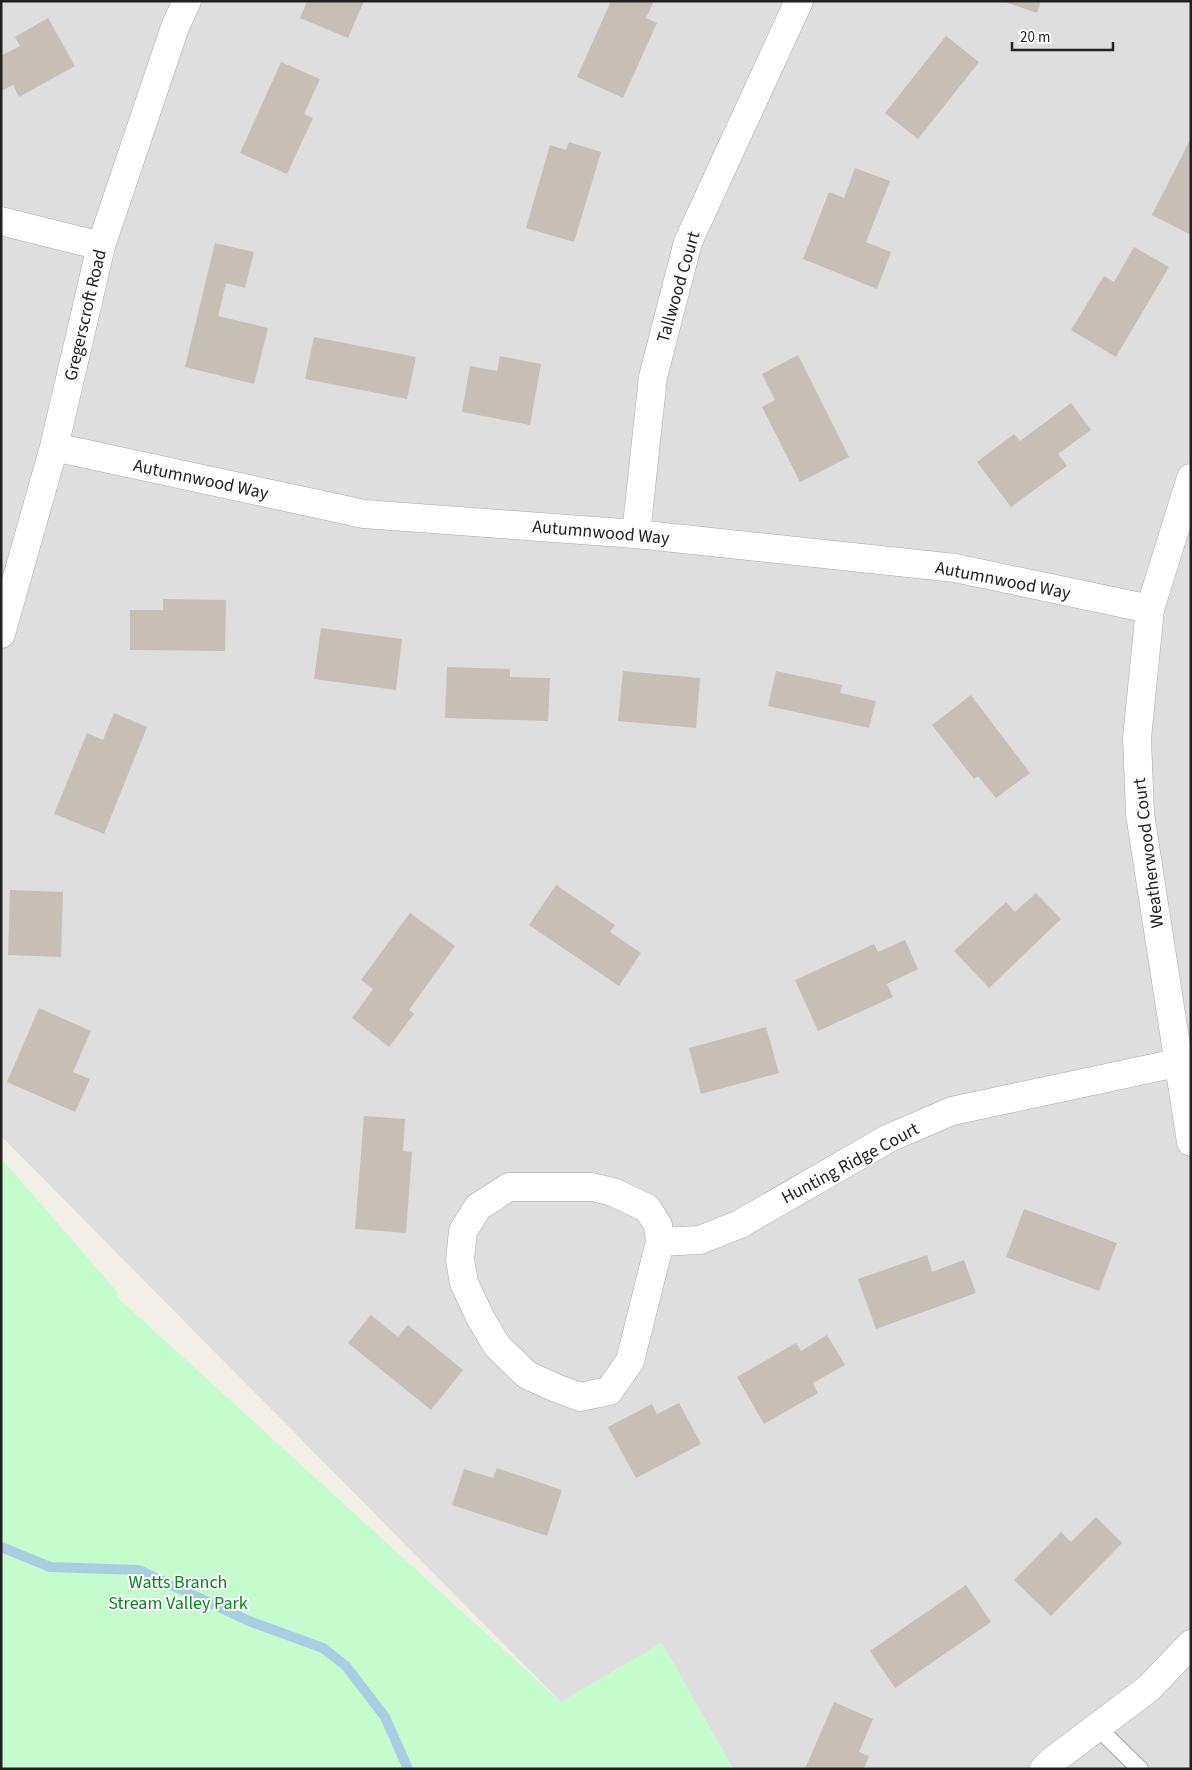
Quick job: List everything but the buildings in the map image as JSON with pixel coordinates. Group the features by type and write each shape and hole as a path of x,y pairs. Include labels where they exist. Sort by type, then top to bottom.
{"street":[{"name":"Gregerscroft Road","path":"1,634 54,447 101,246 175,27 186,1"},
{"name":"Tallwood Court","path":"636,534 653,377 688,242 800,1"},
{"path":"1,220 101,246"},
{"name":"Autumnwood Way","path":"54,447 364,514 636,534 955,568 1150,609"},
{"name":"Weatherwood Court","path":"1191,478 1150,609 1137,738 1140,814 1184,1061 1191,1142"},
{"name":"Hunting Ridge Court","path":"660,1242 700,1240 740,1224 889,1138 952,1111 1184,1061"},
{"path":"510,1187 592,1187 613,1192 648,1208 658,1225 660,1242 630,1361 609,1391 580,1397 527,1375 498,1346 480,1317 464,1283 460,1260 463,1231 478,1207 510,1187"},
{"path":"1044,1769 1149,1688 1191,1644"}],"lane":[{"path":"1097,1727 1140,1769"}],"shaded area":[{"path":"1,1 1191,1 1191,1769 733,1769 662,1643 561,1702 1,1136"}],"green space":[{"name":"Watts Branch Stream Valley Park","path":"1,1158 119,1294 117,1297 561,1702 662,1643 733,1769 1,1769"}],"waterway":[{"path":"1,1547 50,1567 139,1570 249,1621 323,1648 346,1666 385,1717 408,1769"}]}
